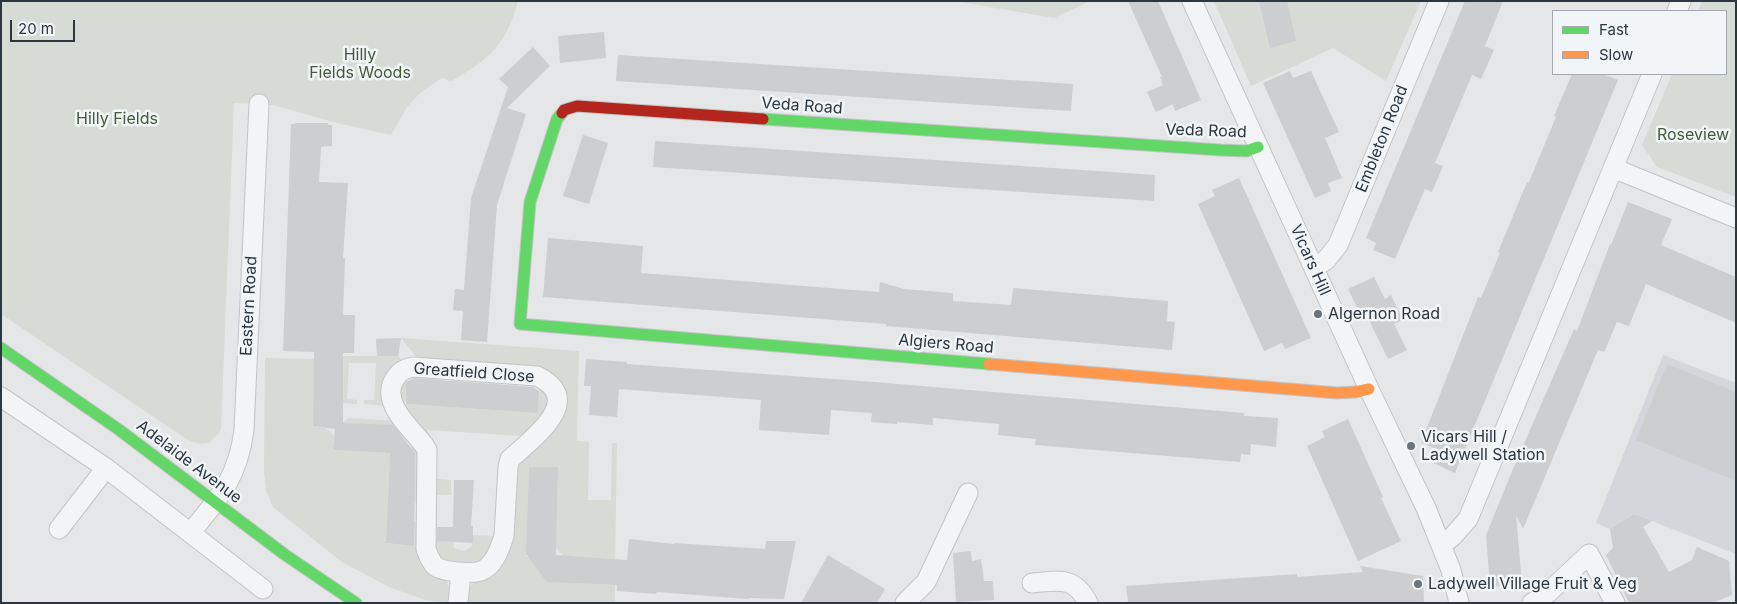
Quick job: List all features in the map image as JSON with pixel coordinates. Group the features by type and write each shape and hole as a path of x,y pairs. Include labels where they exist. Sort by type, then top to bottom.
{"street":[{"name":"Vicars Hill","path":"1192,1 1442,545"},
{"name":"Embleton Road","path":"1314,268 1326,260 1338,245 1439,1"},
{"path":"1459,603 1442,545 1454,536 1468,519 1652,75"},
{"name":"Eastern Road","path":"191,532 228,484 238,464 242,450 258,104"},
{"name":"Veda Road","path":"520,324 530,202 557,119 564,110 577,106 1220,150 1246,151 1258,147"},
{"path":"1613,168 1736,218"},
{"name":"Algiers Road","path":"520,324 1337,393 1369,389"},
{"name":"Adelaide Avenue","path":"1,348 110,424 284,554 356,603"},
{"name":"Greatfield Close","path":"413,367 537,376 545,380 557,395 554,416 510,459 504,536 497,556 481,571 461,572 436,567 429,557 426,548 427,450 398,414 391,394 392,384 403,369 413,367"},
{"path":"1,397 106,468 263,589"},
{"path":"59,529 106,468"},
{"path":"905,603 926,582 968,493"},
{"path":"1532,603 1548,593 1589,554 1615,603"},
{"path":"458,603 461,572"},
{"path":"1032,583 1064,580 1083,592 1088,603"}],"shaded area":[{"path":"1663,355 1736,383 1736,554 1634,514 1610,529 1596,523"}],"green space":[{"name":"Hilly Fields","path":"1,1 518,1 508,29 495,49 465,73 451,81 442,78 420,93 407,107 391,135 337,123 273,105 234,103 221,429 209,443 200,444 188,440 1,314"},
{"path":"955,1 1090,1 1054,18"},
{"path":"1214,1 1421,1 1386,81 1333,48 1251,86"},
{"name":"Roseview","path":"1702,1 1736,1 1736,197 1657,167 1642,145 1672,75 1727,75 1727,10 1698,10"},
{"path":"401,338 579,351 577,441 589,442 588,500 611,500 612,443 617,443 615,559 563,556 556,548 558,467 529,467 526,557 533,558 546,572 547,582 615,585 615,603 467,603 470,587 489,576 514,467 556,424 555,379 547,372 538,368 417,358"},
{"path":"343,356 398,356 402,361 386,406 364,404 364,400 374,400 376,363 349,363 347,399 357,400 357,404 343,403"},
{"path":"265,358 314,359 313,426 326,428 334,436 333,450 390,453 386,543 414,546 414,521 419,521 435,576 447,581 449,588 448,603 425,600 389,587 342,562 273,507 266,491 264,472"},
{"path":"411,372 422,373 422,378 407,377 405,404 538,413 540,385 527,385 527,380 530,380 539,381 545,386 548,393 548,406 544,413 522,436 427,430 435,448 436,479 451,480 451,495 432,495 430,445 421,429 407,415 398,399 399,382 401,378"},
{"path":"348,418 397,421 404,430 400,433 395,433 395,426 343,423"},
{"path":"411,447 419,448 419,504 414,503 415,454 411,453"},
{"path":"473,535 497,536 492,551 477,566 445,564 435,556 434,540 453,540 454,548 464,551 472,546"}],"building":[{"path":"1128,1 1158,1 1201,100 1175,111 1173,104 1156,112 1147,92 1163,85 1160,77 1162,77"},
{"path":"1259,1 1287,1 1296,41 1270,48"},
{"path":"1465,1 1503,1 1485,46 1494,50 1481,79 1472,75 1435,163 1443,166 1432,192 1425,189 1395,259 1373,250 1376,243 1366,238"},
{"path":"604,32 606,58 560,63 558,36"},
{"path":"533,47 550,66 507,108 526,114 497,205 487,342 461,340 463,311 453,310 455,289 464,290 471,198 508,87 499,79"},
{"path":"618,55 1073,84 1071,111 616,81"},
{"path":"1290,71 1293,78 1311,71 1339,132 1325,138 1342,178 1328,183 1331,191 1315,198 1263,83"},
{"path":"1572,75 1606,75 1618,80 1455,473 1431,462 1437,449 1421,443 1478,297 1481,298 1527,182 1529,182 1556,117 1554,116"},
{"path":"328,123 328,125 332,125 332,146 321,147 319,182 348,183 343,258 345,258 343,315 355,315 354,353 343,353 343,423 393,425 415,453 414,546 386,543 390,453 333,450 335,429 313,426 314,352 283,351 291,124"},
{"path":"583,135 608,143 589,204 563,196"},
{"path":"655,141 1155,175 1154,201 653,167"},
{"path":"1239,178 1311,338 1285,349 1282,343 1264,351 1198,204 1215,196 1212,190"},
{"path":"1628,202 1672,219 1661,245 1736,277 1736,323 1646,284 1629,326 1617,322 1604,352 1598,350 1523,529 1516,515 1522,584 1490,587 1486,535 1574,329 1577,331"},
{"path":"548,238 643,246 641,273 879,292 880,282 904,289 953,293 953,301 1011,305 1013,288 1168,301 1167,321 1175,322 1172,350 886,326 886,324 543,297"},
{"path":"1374,277 1385,299 1391,295 1403,320 1394,324 1407,350 1388,359 1368,318 1363,320 1348,289"},
{"path":"401,338 398,356 377,356 376,339"},
{"path":"586,359 627,362 627,364 874,382 1244,413 1244,416 1278,418 1276,447 1251,444 1250,455 1241,454 1240,462 1035,445 1036,439 998,435 999,424 933,418 933,425 871,422 872,413 831,410 829,435 759,430 761,400 619,389 617,417 589,415 591,386 584,386"},
{"path":"1667,364 1736,392 1736,481 1636,440"},
{"path":"414,378 533,387 539,391 538,413 406,404 406,382"},
{"path":"1348,419 1401,541 1358,561 1307,446 1325,437 1322,431"},
{"path":"529,467 558,467 556,555 627,560 629,539 674,544 765,549 766,541 796,541 784,599 748,599 657,592 656,594 617,591 617,585 547,582 526,554"},
{"path":"454,480 474,480 471,526 473,526 473,543 437,541 437,527 453,527"},
{"path":"1634,514 1652,521 1643,527 1669,572 1692,560 1697,547 1729,561 1732,595 1712,603 1629,603 1606,555 1613,548 1610,529"},
{"path":"971,551 972,561 981,559 984,581 993,581 994,600 956,602 953,553"},
{"path":"828,555 885,589 877,603 801,603"},
{"path":"1360,566 1423,576 1424,603 1128,603 1126,586 1297,574 1297,577 1363,572"}],"traffic: fast":[{"path":"562,113 557,119 530,202 520,324 989,364"},
{"path":"763,119 1220,150 1246,151 1258,147"},
{"path":"1,348 118,429 284,554 356,603"}],"traffic: slow":[{"path":"989,364 1337,393 1369,389"}],"traffic: jam":[{"path":"562,113 564,110 577,106 763,119"}],"place":[{"name":"Algernon Road","path":"1318,314"},
{"name":"Vicars Hill / Ladywell Station","path":"1411,446"},
{"name":"Ladywell Village Fruit & Veg","path":"1418,584"}],"park label":[{"name":"Hilly Fields Woods","path":"360,64"}]}
